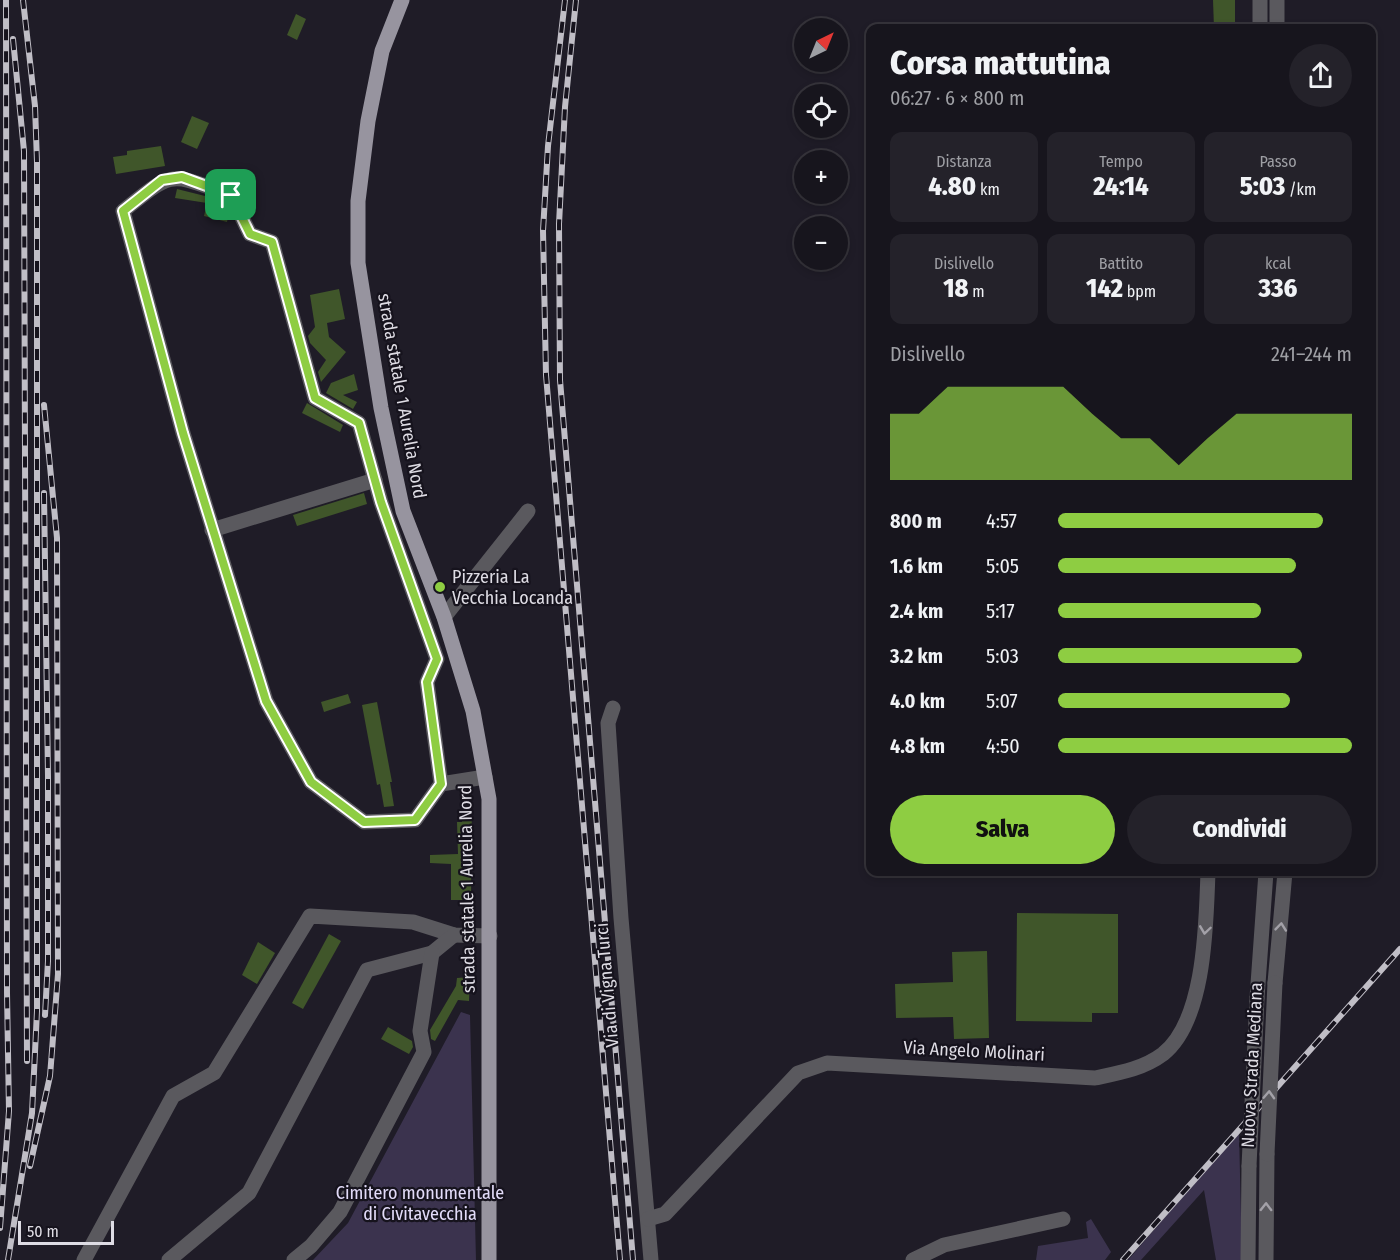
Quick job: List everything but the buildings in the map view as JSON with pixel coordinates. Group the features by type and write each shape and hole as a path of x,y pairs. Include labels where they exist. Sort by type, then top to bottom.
{"main road":[{"name":"strada statale 1 Aurelia Nord","path":"402,0 382,51 368,121 358,201 358,263 381,408 403,511 444,617 473,711 489,799 489,1260"}],"street":[{"path":"1260,0 1260,24"},
{"path":"1277,0 1277,24"},
{"path":"182,177 231,195 250,234 272,242 315,398 359,423 375,480 437,659 427,682 441,784 415,820 364,822 311,782 266,701 212,530 183,433 123,211 162,180 182,177"},
{"path":"212,530 375,480"},
{"path":"444,617 528,511"},
{"name":"Via di Vigna Turci","path":"613,708 608,723 619,895 651,1260"},
{"path":"441,784 485,777"},
{"name":"Via Angelo Molinari","path":"648,1219 665,1214 798,1073 827,1063 1095,1078 1138,1068 1164,1053 1183,1030 1194,999 1206,922 1209,876"},
{"name":"Nuova Strada Mediana","path":"1248,1260 1250,1085 1266,876"},
{"name":"Nuova Strada Mediana","path":"1266,1260 1267,1154 1275,983 1286,876"},
{"path":"84,1260 173,1096 214,1073 310,916 413,922 454,935 490,936"},
{"path":"169,1260 249,1193 367,970 432,953 454,935"},
{"path":"294,1260 311,1246 340,1212 424,1052 420,1031 432,953"},
{"path":"913,1260 944,1245 1063,1219"}],"green space":[{"name":"Cimitero monumentale di Civitavecchia","path":"461,1012 470,1015 476,1260 313,1260 348,1223"},
{"path":"1239,1131 1242,1260 1216,1260 1204,1190 1141,1260 1128,1260"},
{"path":"1091,1219 1111,1252 1105,1260 1036,1260 1038,1246 1088,1238 1086,1222"}],"railway":[{"path":"0,1228 9,1111 6,0"},
{"path":"8,1260 32,1113 37,1011 37,162 35,106 23,0"},
{"path":"565,0 548,146 543,231 546,375 620,1260"},
{"path":"576,0 565,107 559,224 560,380 633,1260"},
{"path":"13,39 24,151 27,1061"},
{"path":"30,1166 50,1076 58,974 57,538 44,405"},
{"path":"44,493 48,776 48,961 45,1015"},
{"path":"1123,1260 1400,949"}],"place":[{"name":"Pizzeria La Vecchia Locanda","path":"440,587"}],"route":[{"path":"182,177 231,195 250,234 272,242 315,398 359,423 381,502 437,659 427,682 441,784 415,820 364,822 311,782 266,701 183,433 123,211 162,180 182,177"}]}
